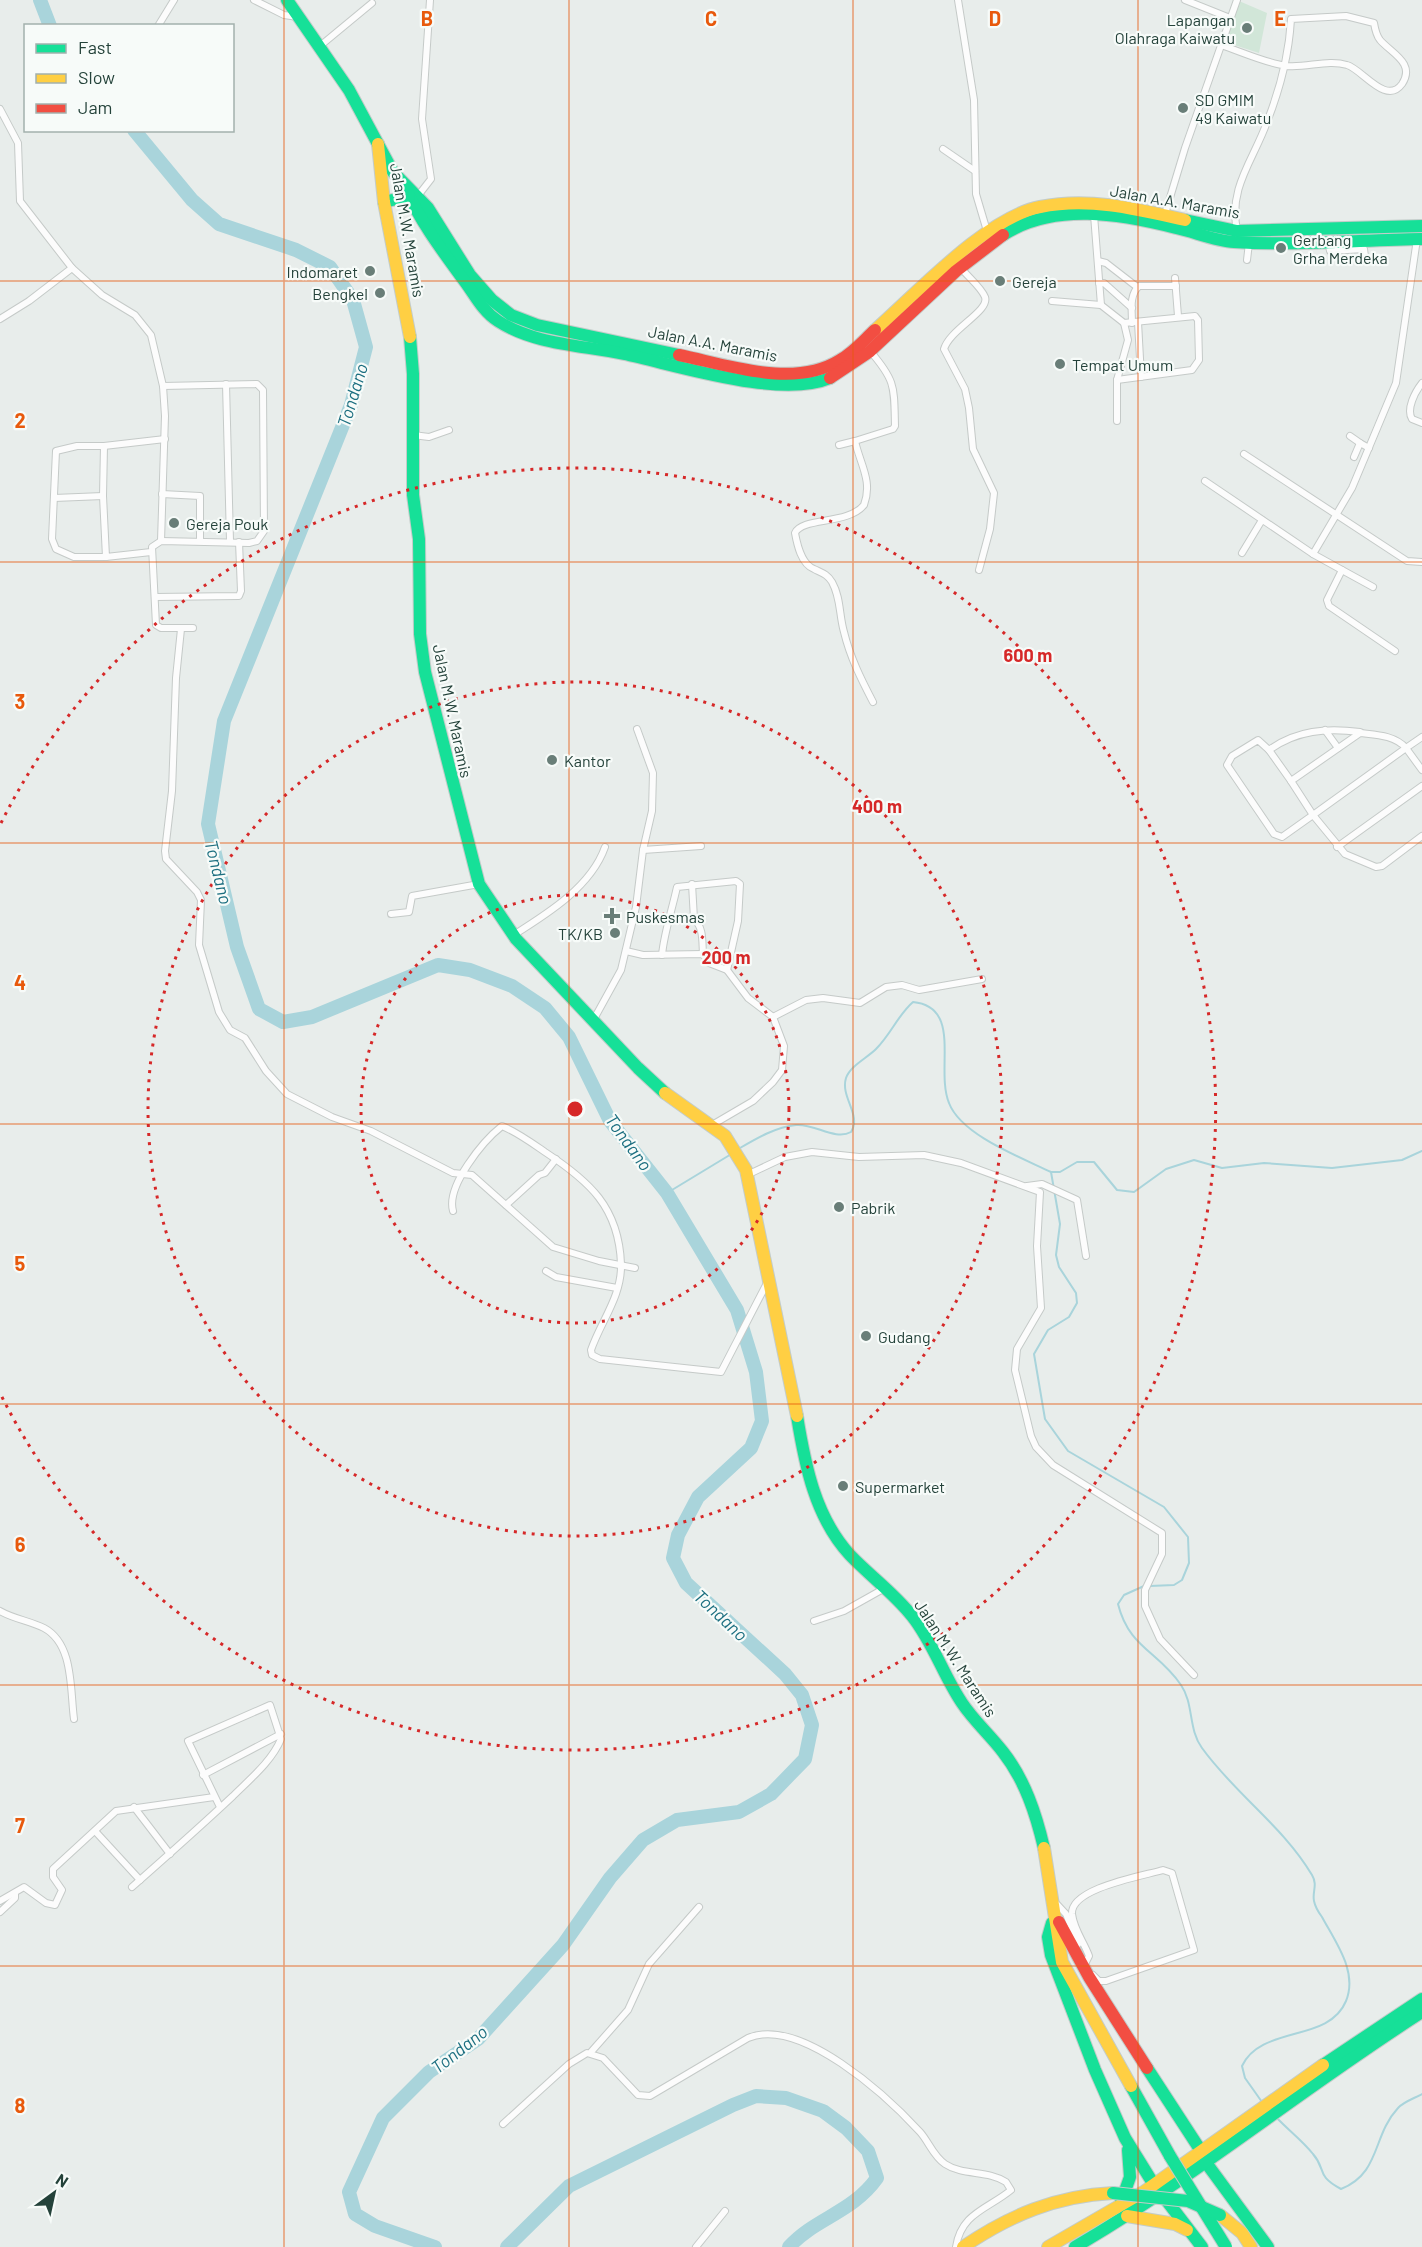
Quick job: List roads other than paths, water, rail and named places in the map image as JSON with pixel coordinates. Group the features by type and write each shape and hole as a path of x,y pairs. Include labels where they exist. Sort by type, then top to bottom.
{"highway":[{"path":"287,0 349,90 378,144 411,197 430,238 496,320 534,336 592,343 734,377 789,384 811,383 833,376 870,351 982,250 1020,227 1062,214 1094,214 1249,243 1420,239"},
{"name":"Jalan M.W. Maramis","path":"378,144 384,202 409,324 420,634 425,672 479,884 495,914 534,961 594,1019 650,1080 667,1095 711,1125 732,1144 746,1176 788,1363 804,1458 819,1505 835,1539 854,1561 886,1587 920,1626 967,1712 1000,1748 1013,1767 1041,1833 1053,1910"},
{"path":"384,202 411,197"},
{"name":"Jalan A.A. Maramis","path":"592,343 793,374 820,369 850,355 987,231 1014,216 1038,207 1074,203 1118,206 1165,214 1237,231 1422,226"},
{"path":"1318,228 1323,241"},
{"path":"1053,1910 1058,1947 1072,1980 1148,2118 1226,2247"},
{"path":"1053,1910 1048,1937 1051,1955 1085,2051 1126,2140 1153,2183 1202,2247"},
{"path":"1053,1910 1076,1957 1201,2151"},
{"path":"1047,2247 1113,2210 1201,2151 1234,2134 1399,2020 1422,1999"},
{"path":"1399,2020 1422,2012"},
{"path":"1075,2247 1207,2164 1234,2134"},
{"path":"1113,2210 1122,2201 1129,2186 1131,2163 1126,2140"},
{"path":"1207,2164 1268,2247"},
{"path":"963,2247 983,2233 1035,2205 1057,2198 1113,2193 1188,2201 1220,2216 1237,2229 1251,2247"},
{"path":"1127,2216 1175,2224 1190,2232"}],"street":[{"path":"159,24 174,0"},
{"path":"254,0 284,15 299,18"},
{"path":"411,197 431,179 422,119 430,0"},
{"path":"957,0 974,100 976,194 987,231"},
{"path":"1185,0 1230,18"},
{"path":"1165,214 1237,0"},
{"path":"320,46 372,3"},
{"path":"1221,45 1285,66 1329,63 1347,65 1365,76 1375,87 1387,90 1394,90 1402,83 1406,67 1401,57 1378,38 1374,22 1346,16 1291,19 1285,66 1265,127 1237,189 1235,220 1237,231"},
{"path":"0,109 18,142 20,201 72,268 102,295 135,315 151,335 163,386 165,439 162,541"},
{"path":"943,149 975,171"},
{"path":"1094,214 1101,305"},
{"path":"1313,554 1352,488 1398,377 1420,239"},
{"path":"1323,241 1330,251 1364,249 1365,256"},
{"path":"1247,260 1249,243"},
{"path":"1098,261 1106,263 1137,287 1176,286"},
{"path":"0,319 29,301 72,268"},
{"path":"961,268 985,296 986,303 982,311 952,333 944,349 968,397 973,449 994,493 990,529 979,570"},
{"path":"1175,278 1178,316"},
{"path":"1099,283 1104,283 1132,308"},
{"path":"1137,287 1132,294 1132,308 1141,377"},
{"path":"1052,301 1101,305 1124,324 1127,345 1117,380 1118,421"},
{"path":"1117,380 1192,370 1199,360 1198,320 1193,315 1124,324"},
{"path":"839,445 893,429 895,426 894,388 889,373 870,351"},
{"path":"1422,383 1415,393 1410,418 1422,423"},
{"path":"226,384 230,541"},
{"path":"163,386 257,384 263,390 264,531 257,541 162,541 152,547 158,627 193,628"},
{"path":"412,435 429,437 449,430"},
{"path":"1350,436 1369,448"},
{"path":"151,552 106,557 74,557 56,549 52,539 56,450 77,446 104,446 165,439"},
{"path":"855,441 867,479 863,507 847,517 801,526 795,533 799,550 806,562 811,568 827,576 837,592 844,633 858,675 873,702"},
{"path":"1354,457 1360,443"},
{"path":"104,446 103,496 106,557"},
{"path":"1244,454 1407,561 1422,562"},
{"path":"1205,481 1313,554 1374,587"},
{"path":"162,494 200,496 200,542"},
{"path":"54,498 103,496"},
{"path":"1242,553 1262,520"},
{"path":"155,597 239,596 241,591 239,542"},
{"path":"1342,570 1327,600 1329,606 1395,651"},
{"path":"181,629 176,678 172,791 166,860 197,892 201,900 199,945 219,1011 228,1027 245,1038 266,1071 297,1102 371,1131 453,1173 472,1175 553,1247 599,1261 636,1268"},
{"path":"594,1019 621,970 636,907 643,850 652,811 653,773 637,729"},
{"path":"1325,730 1338,748"},
{"path":"1269,750 1294,735 1325,730 1381,735 1400,742 1422,770"},
{"path":"1291,781 1360,733"},
{"path":"1422,737 1406,748 1313,815 1282,837 1278,837 1229,769 1229,760 1253,742 1261,741 1269,750 1313,815 1337,847 1345,854 1378,867 1422,836"},
{"path":"1337,847 1422,786"},
{"path":"643,850 701,846"},
{"path":"512,936 548,913 584,880 599,862 605,847"},
{"path":"662,955 663,939 675,906 677,887 736,881 740,884 738,921 727,970"},
{"path":"391,914 409,912 412,896 479,884"},
{"path":"692,884 694,919 699,924 703,954 709,963 727,970 748,998 773,1017 784,1046 782,1070 773,1082 753,1101 711,1125"},
{"path":"626,951 643,955 703,954"},
{"path":"773,1017 806,1000 823,998 860,1003 886,987 902,985 919,990 982,979"},
{"path":"453,1211 452,1197 463,1173 502,1126 583,1178 598,1194 612,1221 621,1265 612,1306 593,1344 592,1355 600,1359 721,1372 768,1282"},
{"path":"746,1176 785,1157 821,1152 859,1156 924,1155 961,1163 1038,1190 1042,1197 1037,1230 1041,1308 1017,1349 1015,1370 1031,1436 1036,1447 1053,1465 1160,1531 1164,1541 1162,1554 1145,1590 1144,1606 1160,1639 1194,1675"},
{"path":"506,1204 539,1175 545,1173 556,1159"},
{"path":"1027,1186 1042,1184 1077,1200 1086,1256"},
{"path":"546,1271 556,1276 617,1288"},
{"path":"814,1621 844,1611 886,1587"},
{"path":"0,1611 38,1625 57,1638 68,1666 74,1719"},
{"path":"132,1887 220,1807 268,1759 280,1741 280,1734 270,1705 188,1741 220,1807"},
{"path":"203,1775 280,1734"},
{"path":"0,1901 24,1887 50,1905 55,1905 62,1890 52,1872 116,1811 214,1797"},
{"path":"134,1807 170,1854"},
{"path":"95,1831 140,1881"},
{"path":"1053,1910 1066,1914 1086,1962 1099,1981 1106,1981 1194,1950 1172,1873 1163,1870 1087,1892 1074,1904 1072,1913 1089,1956 1086,1962"},
{"path":"0,1912 15,1898 15,1893"},
{"path":"503,2124 569,2064 591,2052 628,2010 649,1964 699,1908"},
{"path":"591,2052 603,2058 642,2097 650,2096 687,2076 756,2034 773,2034 826,2054 867,2081 918,2130 945,2164 1002,2180 1011,2190 977,2212 958,2231 956,2247"},
{"path":"696,2247 725,2211"}],"waterway":[{"name":"Tondano","path":"40,0 49,24"},
{"name":"Tondano","path":"136,132 192,200 219,224 296,250 330,267 353,300 366,347 351,405 224,721 208,824 237,947 259,1009 283,1022 312,1017 438,965 470,970 512,986 545,1008 569,1037 610,1121 667,1193 737,1310 756,1372 762,1421 751,1448 698,1497 678,1535 673,1558 686,1583 785,1674 802,1695 812,1725 805,1759 771,1794 739,1812 677,1820 643,1840 610,1878 563,1945 478,2039 429,2072 383,2118 349,2192 355,2214 375,2226 435,2247"},
{"path":"740,1148 760,1137 789,1126 803,1125 838,1134 851,1132 854,1119 846,1092 846,1078 855,1066 881,1043 913,1002 928,1006 938,1015 943,1027 945,1089 956,1115 979,1135 1051,1172 1060,1172 1077,1162 1094,1162 1117,1190 1134,1192 1166,1169 1194,1160 1222,1168 1264,1163 1332,1168 1402,1160 1422,1151"},
{"path":"667,1193 733,1153"},
{"path":"1051,1172 1060,1224 1056,1255 1059,1267 1076,1293 1077,1303 1069,1317 1048,1330 1034,1354 1045,1419 1068,1451 1164,1507 1188,1537 1189,1563 1182,1580 1174,1585 1150,1586"},
{"path":"1144,1586 1124,1595 1118,1604 1123,1619 1137,1640 1163,1664 1181,1685 1188,1700 1195,1733 1202,1748 1215,1765 1287,1841 1312,1875 1315,1882 1315,1905 1339,1947 1347,1969 1349,1990 1346,2001 1337,2014 1311,2029 1264,2044 1251,2053 1242,2066 1245,2078 1262,2102"},
{"path":"1276,2117 1313,2154 1324,2176 1341,2189 1363,2174 1370,2164 1384,2130 1398,2108 1422,2094"},
{"name":"Tondano","path":"507,2247 569,2186 733,2105 756,2096 786,2098 823,2111 846,2128 868,2151 877,2178 867,2190 845,2208 810,2229 789,2247"}],"place":[{"name":"Lapangan Olahraga Kaiwatu","path":"1247,28"},
{"name":"SD GMIM 49 Kaiwatu","path":"1183,108"},
{"name":"Gerbang Grha Merdeka","path":"1281,248"},
{"name":"Indomaret","path":"370,271"},
{"name":"Gereja","path":"1000,281"},
{"name":"Bengkel","path":"380,293"},
{"name":"Tempat Umum","path":"1060,364"},
{"name":"Gereja Pouk","path":"174,523"},
{"name":"Kantor","path":"552,760"},
{"name":"Puskesmas","path":"612,916"},
{"name":"TK/KB","path":"615,933"},
{"name":"Pabrik","path":"839,1207"},
{"name":"Gudang","path":"866,1336"},
{"name":"Supermarket","path":"843,1486"}]}
